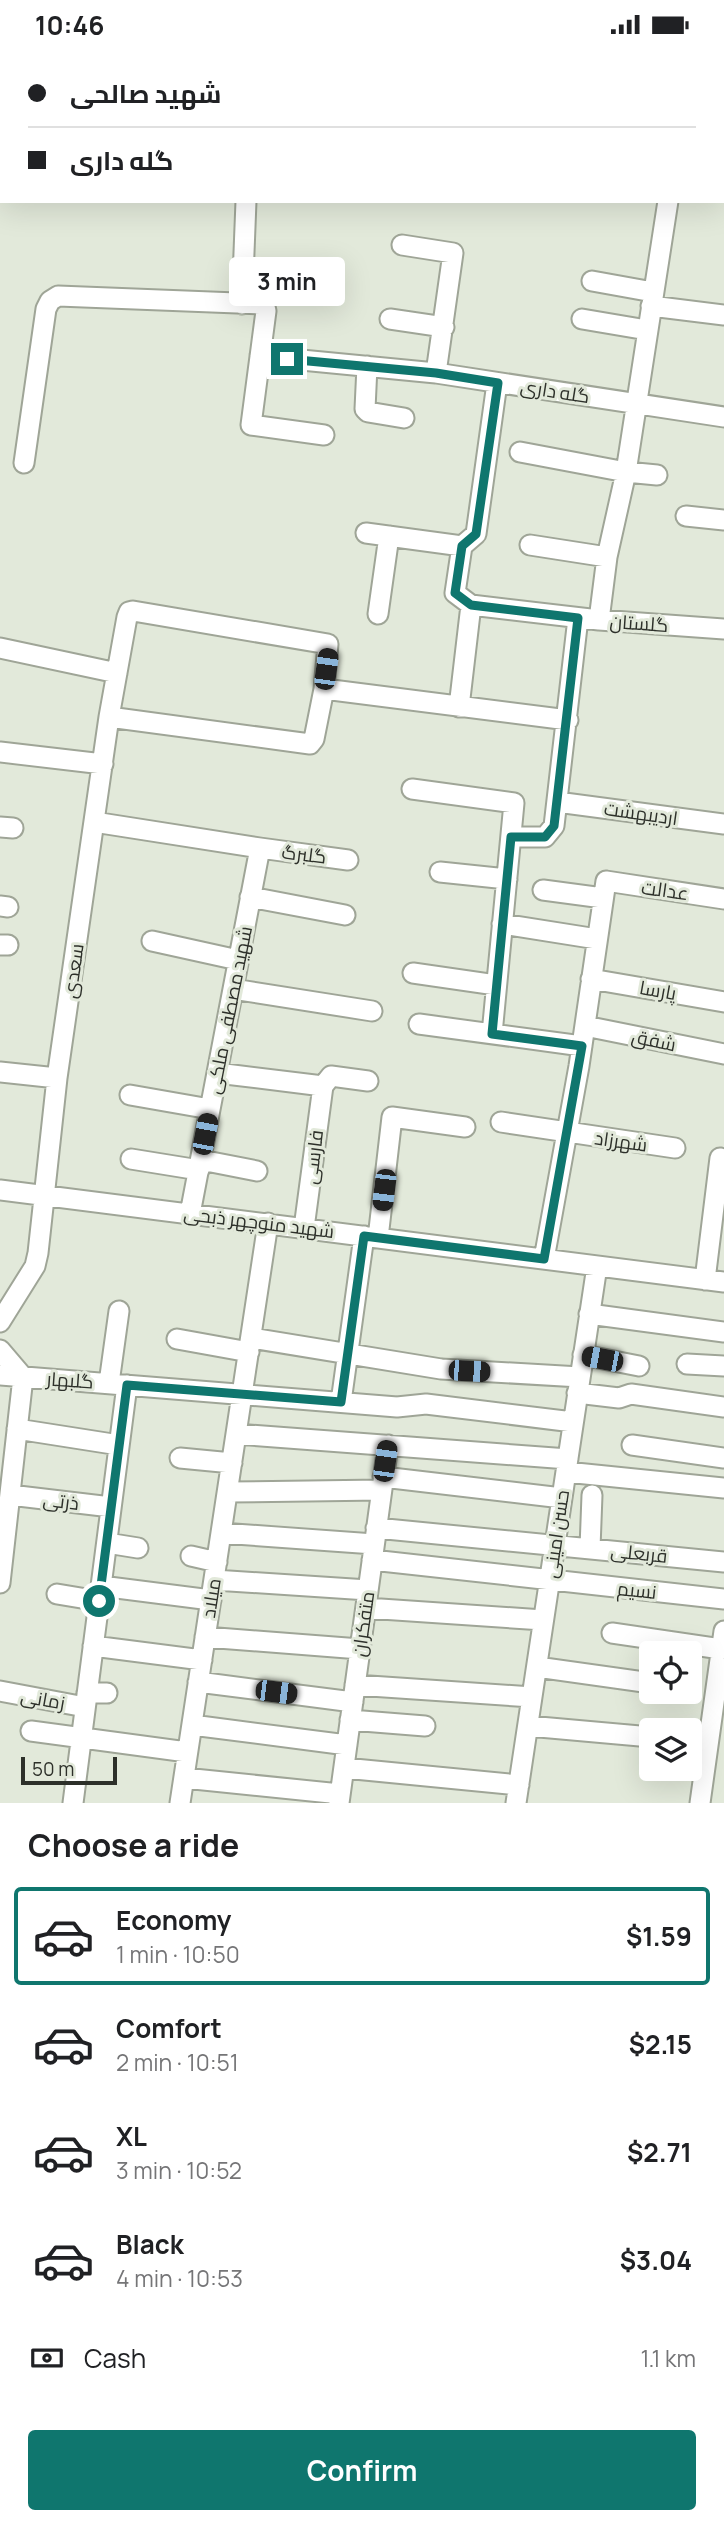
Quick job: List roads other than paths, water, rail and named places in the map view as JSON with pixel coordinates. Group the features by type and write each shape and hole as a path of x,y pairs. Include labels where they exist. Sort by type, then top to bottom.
{"street":[{"path":"242,304 246,203"},
{"path":"599,620 607,557 626,472 668,203"},
{"path":"402,245 453,253 436,373"},
{"path":"592,281 652,299 724,315"},
{"path":"24,463 46,309 50,301 58,296 260,304 266,311 251,425 324,435"},
{"path":"390,319 443,327"},
{"path":"582,319 647,330"},
{"name":"گله داری","path":"260,356 436,373 724,417"},
{"path":"367,366 365,409 368,412 404,418"},
{"path":"459,707 471,605 455,593 462,546 476,534 498,383"},
{"path":"520,452 626,472 657,475"},
{"path":"686,516 724,520"},
{"path":"366,533 462,546"},
{"path":"377,614 389,536"},
{"path":"530,545 607,557"},
{"name":"گلستان","path":"471,605 599,620 724,629"},
{"name":"سعدی","path":"0,1322 34,1266 38,1253 57,1079 109,717 129,612 324,642 329,648 324,689"},
{"path":"511,837 545,837 554,826 578,618"},
{"path":"0,648 117,673"},
{"path":"109,717 310,744 314,739 324,689 568,720"},
{"path":"0,752 103,764"},
{"path":"412,789 514,803 492,1034"},
{"name":"اردیبهشت","path":"557,802 724,824"},
{"name":"گلبرگ","path":"94,821 348,860"},
{"name":"شهید مصطفی ملکی","path":"190,1214 260,848"},
{"path":"440,872 507,879"},
{"name":"عدالت","path":"543,890 605,890 724,899"},
{"path":"544,1259 582,1046 605,890"},
{"path":"250,897 345,915"},
{"path":"502,924 597,939"},
{"path":"152,941 239,960"},
{"path":"413,973 496,985"},
{"name":"پارسا","path":"592,979 724,1002"},
{"path":"233,989 372,1011"},
{"path":"419,1024 582,1046"},
{"name":"شفق","path":"584,1026 724,1054"},
{"path":"0,1072 57,1079"},
{"path":"217,1073 323,1086 331,1076 368,1081"},
{"name":"فارسی","path":"304,1228 323,1086"},
{"path":"130,1095 210,1109"},
{"path":"341,1402 346,1353 371,1237 392,1117 465,1128"},
{"name":"شهرزاد","path":"500,1122 675,1149"},
{"path":"714,1281 720,1158"},
{"path":"131,1159 257,1171"},
{"name":"شهید منوچهر ذبحی","path":"0,1190 714,1281"},
{"name":"میلاد","path":"180,1803 268,1223"},
{"name":"حسن امینی","path":"518,1794 597,1266"},
{"path":"73,1803 81,1739 93,1698 93,1646 119,1445 119,1311"},
{"path":"589,1314 724,1332"},
{"path":"177,1339 346,1353 441,1369 579,1385 619,1398 631,1394 724,1407"},
{"path":"0,1350 23,1377 18,1429 7,1463 10,1495 2,1542 0,1583"},
{"path":"583,1355 639,1366"},
{"path":"687,1364 724,1366"},
{"name":"گلبهار","path":"0,1375 243,1393"},
{"path":"243,1393 397,1407 426,1404 573,1422"},
{"path":"18,1429 119,1445"},
{"path":"236,1434 387,1445 724,1488"},
{"name":"متفکران","path":"340,1799 387,1445"},
{"path":"632,1445 724,1458"},
{"path":"180,1458 232,1463"},
{"path":"228,1492 382,1484 562,1498"},
{"name":"ذرتی","path":"10,1495 111,1507"},
{"path":"590,1548 592,1495"},
{"path":"221,1533 374,1544"},
{"path":"107,1543 138,1548"},
{"name":"قربعلی","path":"374,1544 555,1544 724,1562"},
{"name":"نسیم","path":"374,1544 550,1581 724,1599"},
{"path":"191,1556 215,1571 367,1599 544,1620"},
{"path":"57,1594 211,1600"},
{"path":"612,1633 723,1640 719,1708 702,1736"},
{"path":"205,1637 360,1649"},
{"path":"93,1646 202,1660"},
{"path":"537,1667 639,1681"},
{"path":"198,1682 353,1702 532,1697"},
{"name":"زمانی","path":"0,1691 93,1698"},
{"path":"353,1702 425,1726"},
{"path":"192,1725 347,1745"},
{"path":"528,1725 639,1736"},
{"path":"31,1731 187,1752"},
{"path":"344,1768 518,1794"},
{"path":"184,1777 340,1799"},
{"path":"700,1781 700,1803"}]}
